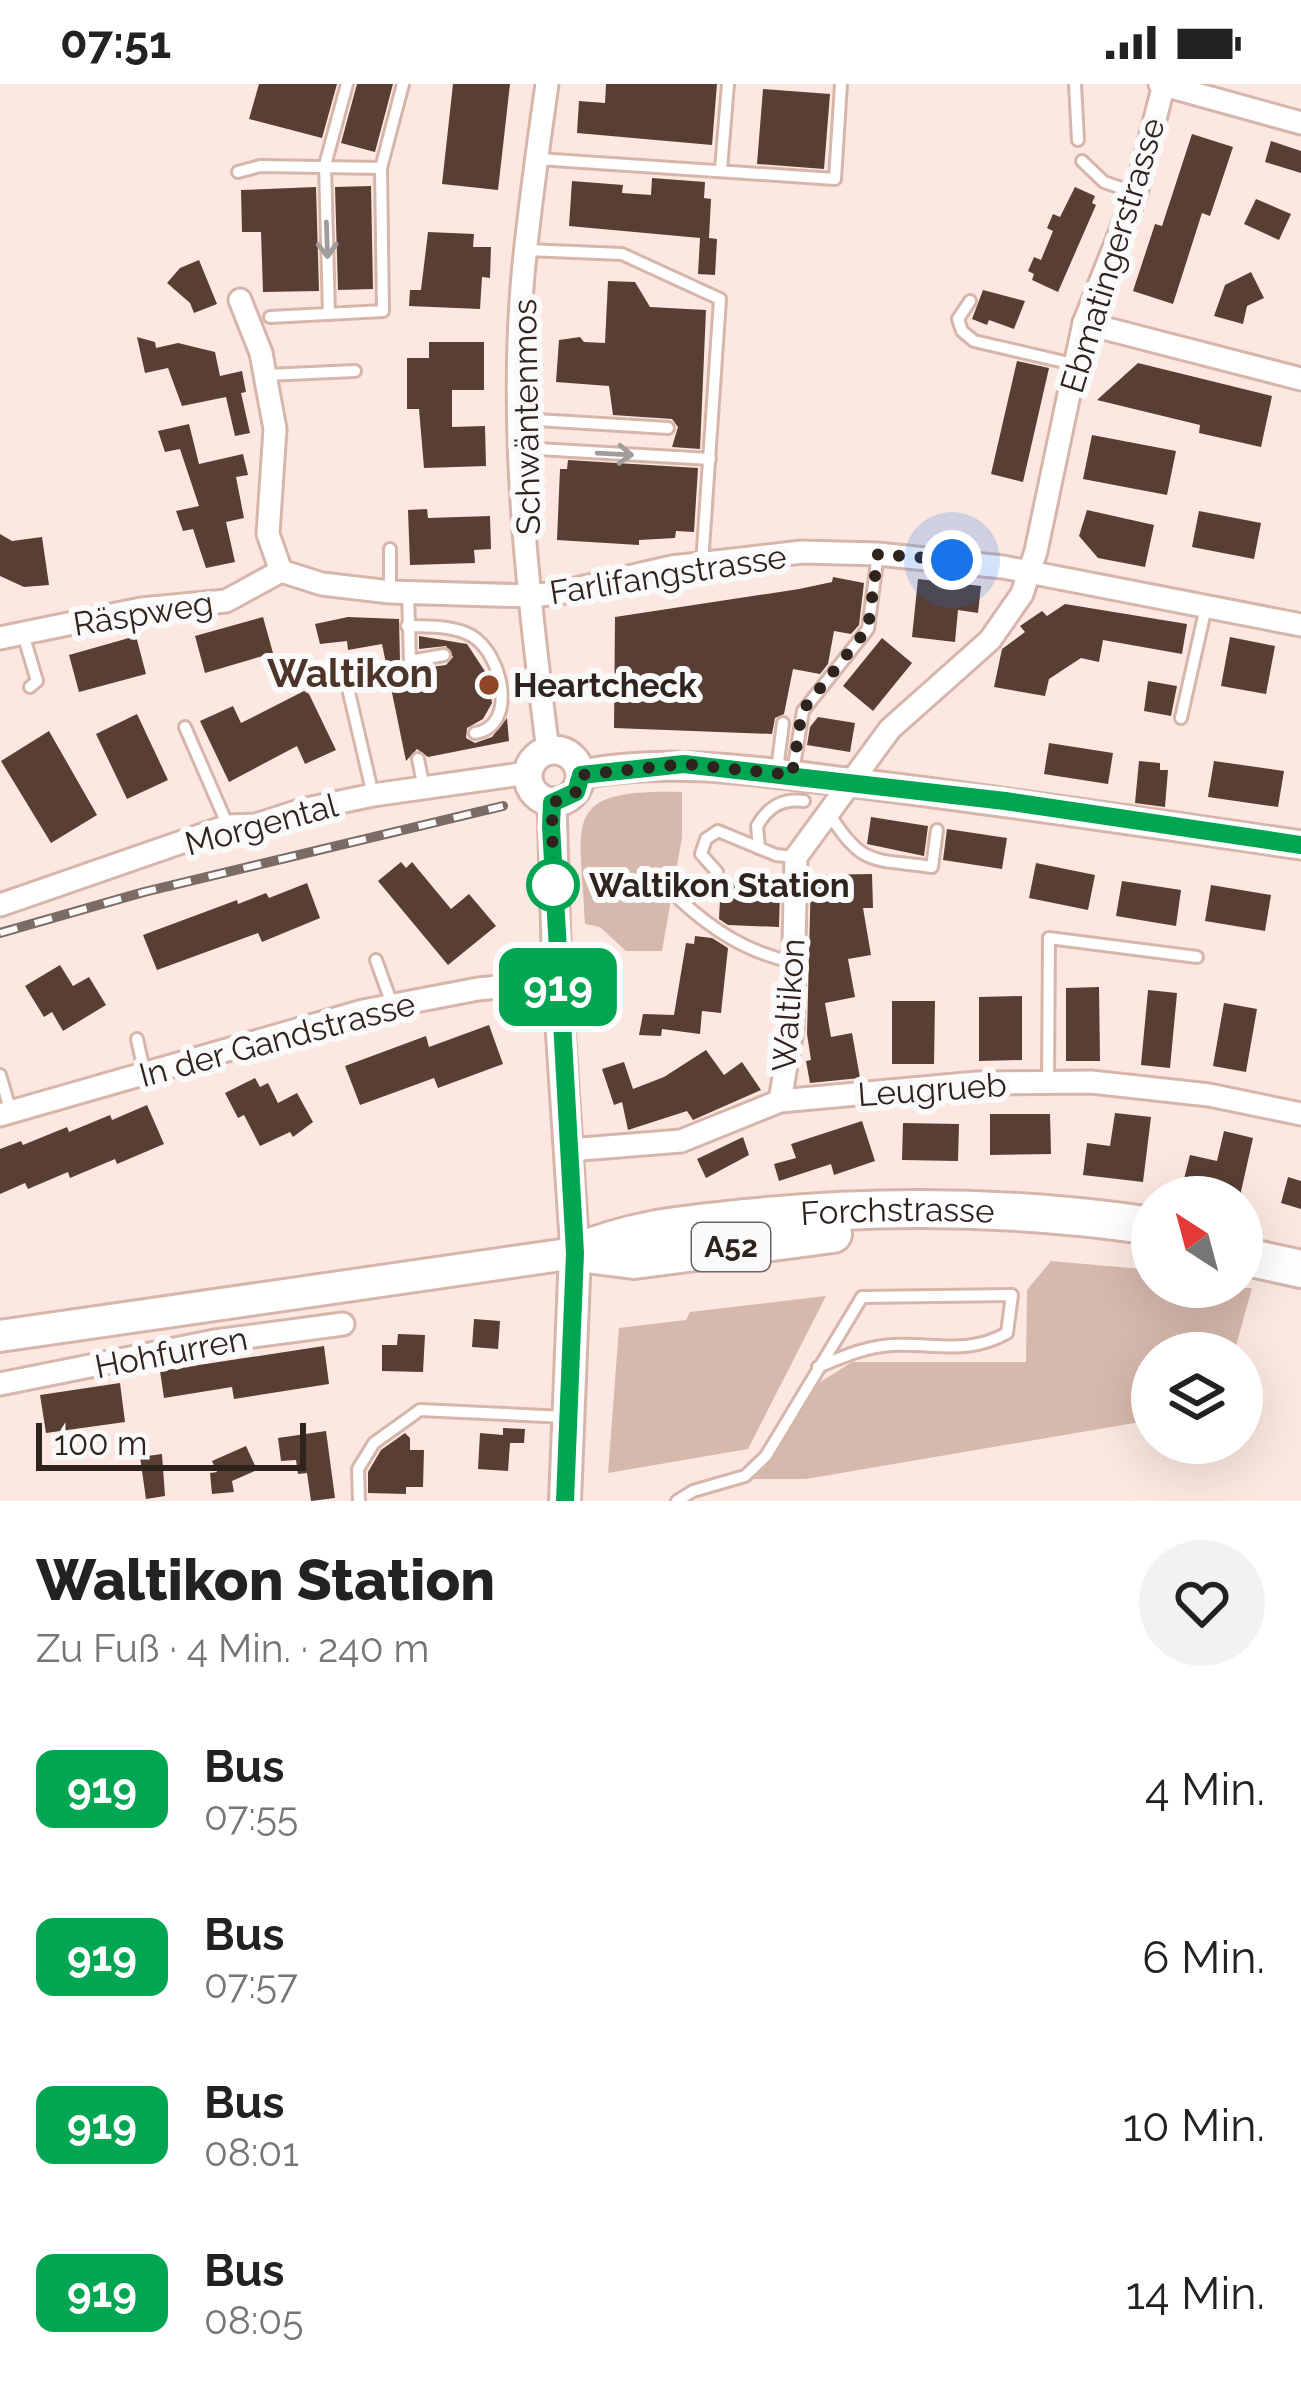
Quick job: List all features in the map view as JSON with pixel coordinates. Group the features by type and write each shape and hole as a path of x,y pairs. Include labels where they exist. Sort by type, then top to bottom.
{"highway":[{"name":"Forchstrasse","path":"575,1253 623,1233 845,1210 976,1210 1131,1224"},
{"name":"Forchstrasse","path":"575,1253 634,1260 821,1235 928,1228 1131,1239"},
{"path":"1263,1247 1301,1255"},
{"path":"1263,1261 1301,1269"}],"main road":[{"name":"Forchstrasse","path":"0,1336 575,1253"},
{"path":"565,1501 575,1253"}],"street":[{"name":"Schwäntenmos","path":"547,84 526,250 520,419 548,751"},
{"path":"1162,86 1301,123"},
{"name":"Ebmatingerstrasse","path":"852,783 890,729 990,640 1022,594 1084,323 1136,193 1162,86"},
{"path":"240,301 267,375 275,429 268,534 281,572"},
{"path":"1084,323 1301,380"},
{"name":"Farlifangstrasse","path":"281,572 322,584 399,592 532,596 703,564 802,552 878,554 1030,572 1301,625"},
{"name":"Räspweg","path":"0,638 141,609 226,601 281,572"},
{"path":"548,751 574,758 581,775 576,792 552,803 531,790 528,773 535,759 548,751"},
{"path":"581,775 684,764 791,783 852,783 1301,845"},
{"name":"Morgental","path":"0,905 228,826 256,825 373,795 528,773"},
{"path":"796,857 852,783"},
{"path":"552,803 557,981 575,1253"},
{"name":"Waltikon","path":"780,1101 792,1030 796,857"},
{"name":"In der Gandstrasse","path":"6,1113 392,1004 557,981"},
{"name":"Leugrueb","path":"569,1150 681,1142 780,1101 977,1083 1091,1082 1210,1095 1301,1114"},
{"name":"Hohfurren","path":"0,1384 215,1341 344,1324"}],"lane":[{"path":"329,314 325,165 347,84"},
{"path":"270,317 383,311 382,168 403,84"},
{"path":"722,169 728,84"},
{"path":"538,159 835,178 841,84"},
{"path":"1076,84 1078,140"},
{"path":"1082,161 1104,182 1136,193"},
{"path":"238,172 260,166 382,168"},
{"path":"526,250 622,254 720,299 703,564"},
{"path":"970,301 958,319 962,331 974,341 1073,364"},
{"path":"267,375 355,371"},
{"path":"520,419 668,428"},
{"path":"521,448 710,459"},
{"path":"390,549 410,661 444,656"},
{"path":"759,848 755,831 791,783 802,711 868,628 878,554"},
{"path":"1181,718 1205,607"},
{"path":"407,626 463,631 487,649 499,676 501,712 498,723 475,733"},
{"path":"23,634 37,681 30,687"},
{"path":"310,684 332,679 347,684 373,795"},
{"path":"783,723 791,783"},
{"path":"184,727 228,826"},
{"path":"418,759 424,788"},
{"path":"828,812 849,846 862,856 932,867 937,830"},
{"path":"717,872 700,854 710,835 723,831 759,848 796,857"},
{"path":"680,900 716,932 766,956 792,962"},
{"path":"1048,1082 1049,938 1197,957"},
{"path":"376,960 392,1004"},
{"path":"137,1039 146,1075"},
{"path":"0,1075 6,1113"},
{"path":"677,1501 693,1491 745,1476 766,1456 818,1367 862,1297 1012,1295 1007,1333 984,1346 889,1345 818,1367"},
{"path":"359,1501 358,1468 374,1443 420,1410 568,1417"}],"shaded area":[{"path":"682,792 682,837 662,951 626,951 600,927 585,924 581,836 586,818 596,805 614,797"},
{"path":"1051,1261 1131,1268 1131,1308 1246,1308 1240,1332 1131,1332 1131,1424 806,1479 753,1479 768,1465 814,1386 852,1362 1026,1362 1027,1290"},
{"path":"826,1296 748,1449 608,1473 619,1328 686,1320 690,1312"}],"building":[{"path":"259,84 337,84 322,138 249,119"},
{"path":"357,84 393,84 375,152 341,143"},
{"path":"453,84 510,84 498,190 442,184"},
{"path":"606,84 717,84 712,145 577,133 579,101 605,103"},
{"path":"763,89 830,94 824,169 757,164"},
{"path":"1192,134 1233,147 1210,216 1202,213 1173,304 1133,291 1155,224 1162,226"},
{"path":"1271,141 1301,151 1301,173 1265,162"},
{"path":"652,178 705,182 704,198 711,199 709,238 717,239 715,275 698,274 700,238 569,226 572,181 623,185 622,193 651,195"},
{"path":"371,186 373,289 338,290 335,187"},
{"path":"316,187 319,291 263,292 261,232 242,232 241,190"},
{"path":"1075,187 1095,196 1092,203 1096,205 1058,292 1032,280 1034,274 1028,271 1034,257 1041,260 1053,231 1047,228 1053,214 1060,217"},
{"path":"1256,199 1291,214 1279,240 1244,224"},
{"path":"428,232 474,234 473,247 491,247 490,278 482,277 480,309 409,306 410,290 421,290"},
{"path":"199,260 217,304 194,313 190,303 167,283 180,268"},
{"path":"1251,272 1264,298 1247,306 1243,324 1214,316 1225,285"},
{"path":"608,281 635,282 650,307 706,310 700,449 672,447 678,427 672,419 613,415 609,386 556,382 559,340 580,337 584,342 605,343"},
{"path":"983,290 1025,301 1014,329 972,319"},
{"path":"137,337 155,342 156,348 178,343 215,352 220,376 242,371 246,392 241,393 250,433 235,436 226,397 182,406 168,368 145,373"},
{"path":"429,342 484,342 484,390 452,390 452,427 485,426 486,466 424,468 419,409 407,409 407,358 429,358"},
{"path":"1017,361 1049,368 1023,482 991,474"},
{"path":"1138,363 1272,396 1261,447 1199,433 1200,425 1097,400"},
{"path":"189,424 199,464 243,454 248,475 236,477 244,518 226,522 235,562 206,568 193,529 183,531 176,511 199,506 180,449 165,452 158,431"},
{"path":"1092,435 1176,451 1167,495 1083,479"},
{"path":"568,460 698,468 694,532 676,531 675,538 639,540 639,545 557,540 560,469 567,469"},
{"path":"427,509 428,518 490,516 491,549 474,550 475,563 410,565 408,510"},
{"path":"1087,510 1154,525 1145,567 1098,558 1079,536"},
{"path":"1199,511 1261,523 1254,559 1192,547"},
{"path":"0,534 12,541 42,537 49,585 24,587 0,576"},
{"path":"833,577 864,583 859,625 851,634 834,631 828,664 820,674 793,669 784,714 775,718 772,734 614,728 615,617 799,589 832,582"},
{"path":"918,579 981,586 978,613 958,610 955,642 912,637"},
{"path":"1065,604 1187,624 1182,654 1103,640 1099,662 1081,658 1049,679 1045,696 994,687 1002,649 1025,632 1020,626 1042,611 1047,616"},
{"path":"263,617 273,653 205,673 195,636"},
{"path":"348,617 399,619 400,661 407,670 446,665 453,657 446,646 419,649 419,636 467,644 488,676 492,703 483,719 467,728 466,738 475,743 492,737 507,718 509,741 428,757 417,749 406,761 382,644 348,650 347,641 320,644 315,624"},
{"path":"136,636 146,674 79,692 69,655"},
{"path":"1230,637 1275,646 1266,694 1221,686"},
{"path":"882,638 912,663 873,711 843,686"},
{"path":"1148,681 1177,686 1171,716 1144,711"},
{"path":"304,691 336,750 305,764 297,746 229,782 200,721 233,706 241,723"},
{"path":"137,714 168,780 127,799 96,734"},
{"path":"818,717 855,723 850,752 807,745 810,727"},
{"path":"49,731 97,815 51,843 1,761"},
{"path":"1049,743 1113,753 1108,784 1044,774"},
{"path":"1139,761 1160,763 1160,770 1168,770 1165,807 1135,803"},
{"path":"1214,761 1284,771 1278,807 1208,797"},
{"path":"871,817 928,826 924,856 867,844"},
{"path":"947,829 1007,838 1002,869 943,860"},
{"path":"401,862 406,868 412,862 451,909 469,894 496,926 448,965 378,881"},
{"path":"1036,863 1095,875 1088,910 1029,898"},
{"path":"872,874 873,908 863,908 871,955 848,959 855,997 825,1003 831,1037 852,1033 860,1078 810,1083 806,1061 811,1060 807,1034 811,875"},
{"path":"721,881 744,882 744,890 780,891 779,927 728,925 719,919"},
{"path":"1122,881 1181,890 1176,926 1116,916"},
{"path":"307,883 320,918 262,942 258,933 157,970 143,935 237,900 238,904 266,893 269,898"},
{"path":"1211,885 1271,895 1265,931 1205,921"},
{"path":"695,936 712,938 728,948 721,1013 702,1011 700,1034 662,1029 661,1036 639,1035 643,1014 674,1015 686,943 694,944"},
{"path":"60,965 73,986 89,977 106,1005 63,1031 52,1012 44,1017 25,986"},
{"path":"1099,987 1100,1061 1066,1061 1066,988"},
{"path":"1148,990 1177,993 1170,1068 1141,1065"},
{"path":"1022,996 1022,1060 979,1061 979,997"},
{"path":"892,1001 935,1001 934,1064 892,1064"},
{"path":"1224,1003 1257,1009 1246,1072 1213,1066"},
{"path":"489,1025 503,1064 438,1088 434,1078 360,1105 345,1066 426,1036 429,1047"},
{"path":"706,1050 724,1075 742,1062 761,1090 693,1120 687,1111 628,1130 622,1102 614,1105 602,1069 624,1062 633,1089 664,1077"},
{"path":"255,1078 260,1087 268,1083 278,1103 297,1093 313,1122 293,1137 290,1132 260,1146 244,1115 238,1118 225,1093"},
{"path":"147,1105 164,1144 117,1164 115,1159 70,1178 68,1172 28,1189 25,1183 0,1194 0,1149 67,1127 69,1132 110,1115 112,1120"},
{"path":"1115,1113 1151,1117 1144,1176 1131,1176 1131,1181 1083,1175 1087,1143 1110,1146"},
{"path":"990,1114 1050,1114 1051,1154 990,1155"},
{"path":"862,1121 875,1161 834,1175 831,1164 779,1181 774,1164 796,1158 791,1144"},
{"path":"903,1123 959,1124 958,1161 902,1160"},
{"path":"1224,1131 1253,1138 1244,1176 1185,1176 1190,1155 1217,1161"},
{"path":"743,1137 749,1155 706,1178 697,1159"},
{"path":"1288,1177 1301,1181 1301,1209 1281,1203"},
{"path":"474,1319 500,1321 498,1349 472,1347"},
{"path":"398,1334 425,1335 423,1372 382,1371 382,1345 397,1345"},
{"path":"324,1346 329,1384 234,1399 232,1387 164,1398 160,1371"},
{"path":"120,1383 125,1422 46,1433 40,1395"},
{"path":"503,1428 525,1429 524,1443 510,1443 508,1471 478,1469 480,1433 503,1435"},
{"path":"326,1431 335,1498 311,1501 307,1473 298,1474 296,1460 281,1461 278,1438"},
{"path":"405,1433 410,1450 424,1450 423,1487 406,1487 406,1494 368,1493 368,1472 381,1450"},
{"path":"246,1446 257,1470 232,1481 234,1492 212,1494 210,1473 217,1472 212,1461"},
{"path":"162,1454 165,1496 146,1499 140,1457"}],"railway":[{"path":"0,933 144,892 503,806"}],"bus line":[{"name":"919","path":"565,1501 575,1253 551,826 552,803 576,792 581,775 684,764 1005,801 1301,845"}],"place":[{"name":"Heartcheck","path":"489,685"},
{"name":"Waltikon Station","path":"553,885"}],"district":[{"name":"Waltikon","path":"350,673"}],"route":[{"path":"553,885 552,803 576,792 581,775 684,764 792,775 802,711 868,628 878,554 952,560"}]}
